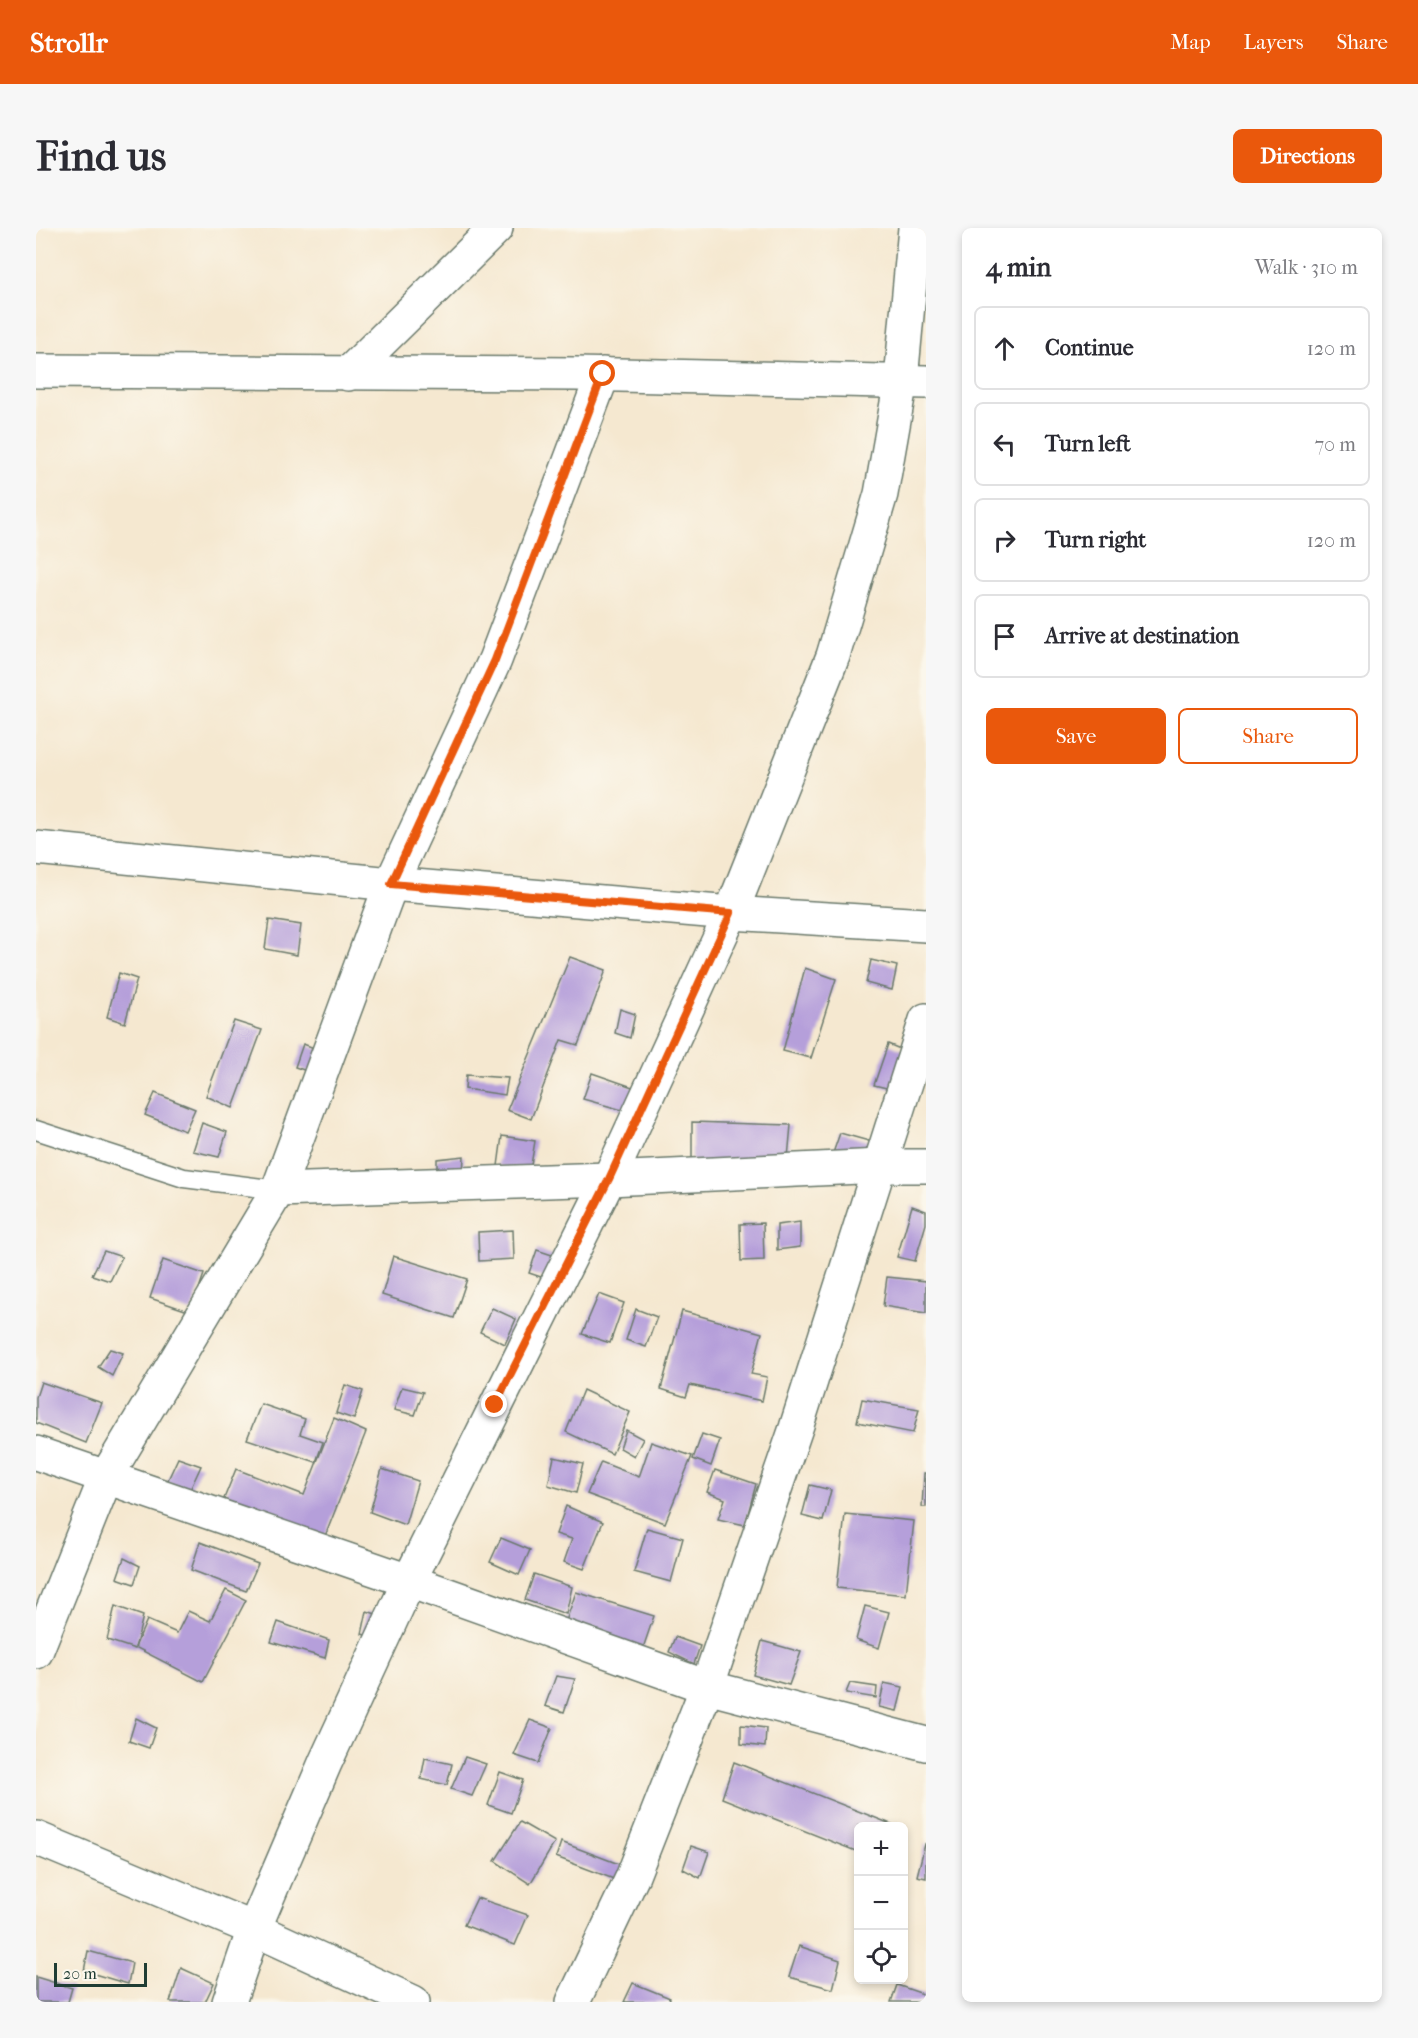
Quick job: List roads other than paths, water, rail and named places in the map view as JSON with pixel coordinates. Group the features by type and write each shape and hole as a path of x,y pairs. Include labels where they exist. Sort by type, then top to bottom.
{"main road":[{"path":"348,374 496,228"},
{"path":"229,2002 254,1929 325,1763 409,1581 609,1179 731,913 833,656 914,381 915,228"},
{"path":"36,370 603,374 914,381"},
{"path":"36,1652 106,1477 278,1190 391,884 495,660 603,374"},
{"path":"36,848 391,884 731,913 926,925"},
{"path":"573,2002 632,1878 707,1687 796,1428 926,1020"},
{"path":"278,1190 926,1166"},
{"path":"36,1454 409,1581 707,1687 926,1744"},
{"path":"36,1838 254,1929 413,2002"}],"lane":[{"path":"36,1130 184,1178 278,1190"}]}
